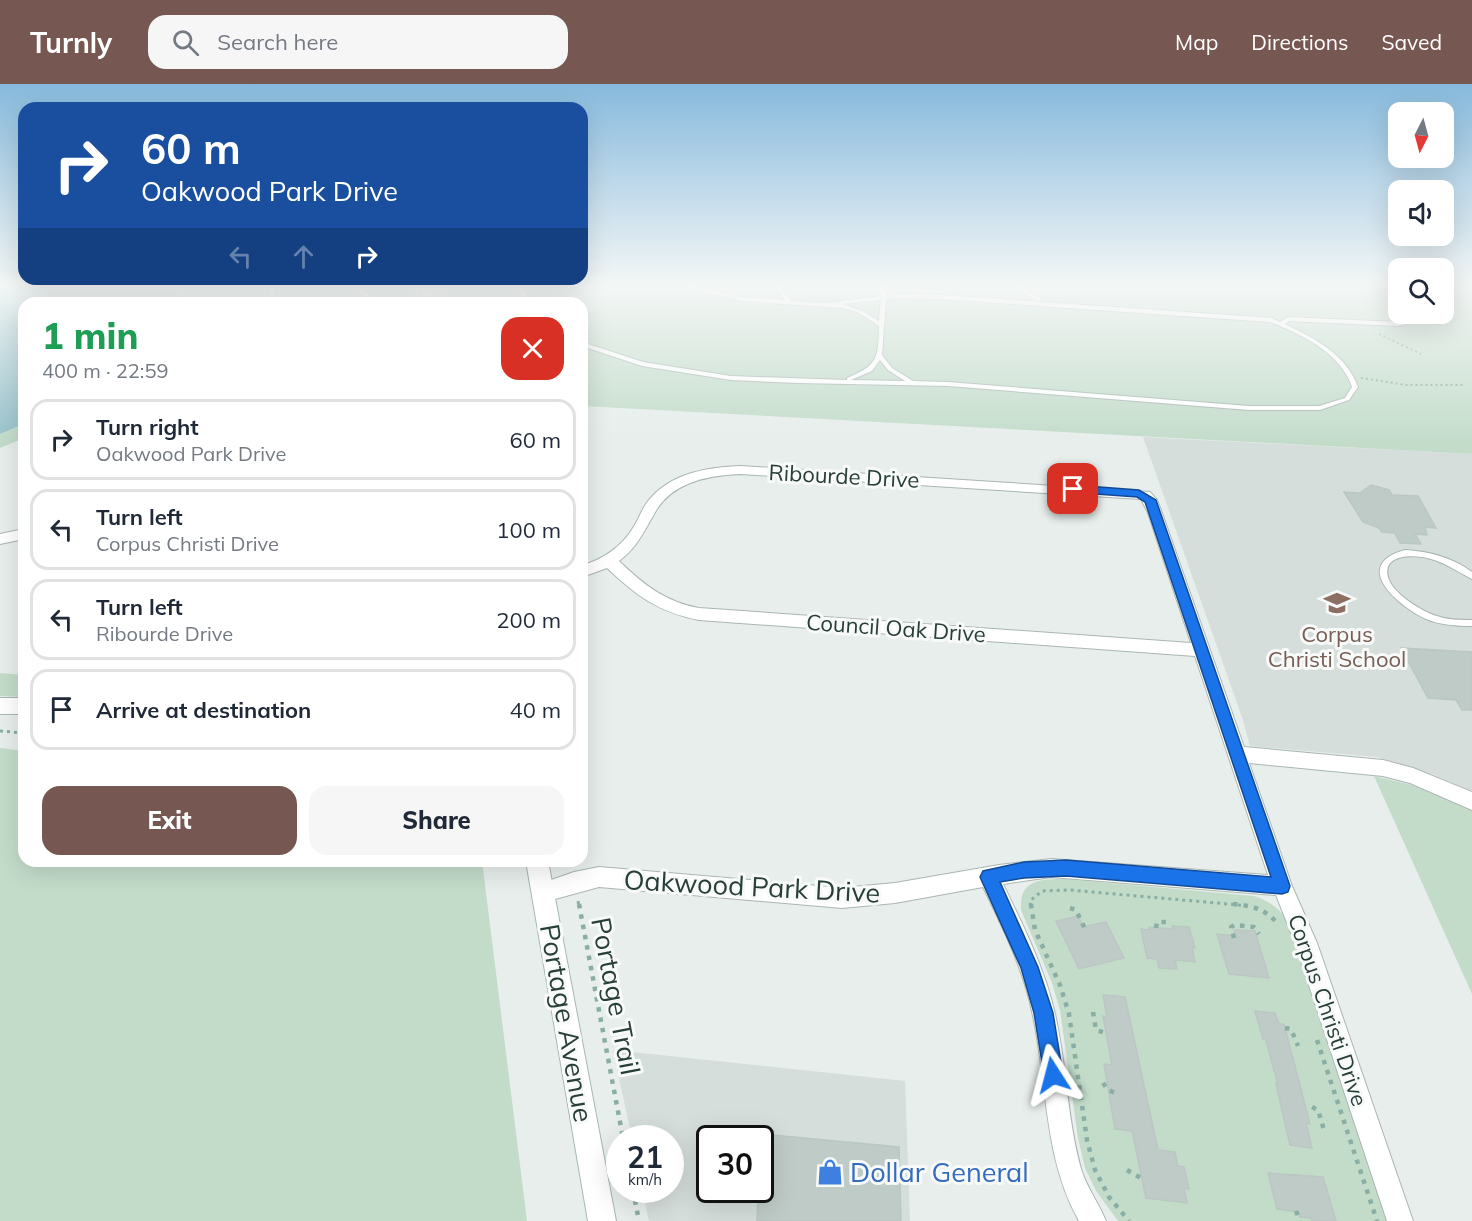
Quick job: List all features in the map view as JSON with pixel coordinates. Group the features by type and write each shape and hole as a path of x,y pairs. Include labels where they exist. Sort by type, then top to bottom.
{"main road":[{"path":"0,706 18,706"},
{"name":"Portage Avenue","path":"538,867 602,1221"}],"street":[{"name":"Ribourde Drive","path":"588,569 609,561 632,541 647,513 664,493 696,476 726,470 985,483 1145,495"},
{"name":"Corpus Christi Drive","path":"1145,495 1150,500 1155,513 1282,886 1318,976 1400,1221"},
{"path":"0,539 18,535"},
{"name":"Council Oak Drive","path":"609,561 649,597 682,612 1201,650"},
{"path":"1237,754 1383,768 1413,776 1472,801"},
{"name":"Oakwood Park Drive","path":"544,892 598,877 842,898 896,895 1024,870 1066,868 1282,886"},
{"path":"989,877 1029,967 1044,1013 1067,1166 1083,1208 1093,1221"}],"lane":[{"path":"882,337 881,357 890,369 911,382"},
{"path":"588,346 642,364 701,375 767,380 911,382 1303,410 1336,405 1347,399 1354,387 1351,375 1318,345 1304,337"},
{"path":"840,381 859,376 881,357"},
{"path":"1472,576 1448,561 1429,555 1411,553 1396,556 1386,563 1384,573 1388,585 1399,598 1415,610 1435,619 1455,623 1472,623"}],"path":[{"path":"1386,337 1421,354"},
{"path":"1351,375 1376,382 1406,385 1464,385"},
{"path":"0,731 18,732"},
{"name":"Portage Trail","path":"574,882 621,1125"},
{"path":"1130,1221 1101,1183 1091,1157 1067,1010 1059,983 1030,916 1031,900 1042,891 1062,890 1254,906 1273,917 1281,931"},
{"path":"1070,908 1076,910 1085,929"},
{"path":"1156,928 1157,922 1171,922"},
{"path":"1234,938 1231,927 1234,924 1254,927 1259,934"},
{"path":"1093,1012 1096,1030 1106,1033"},
{"path":"1285,1028 1292,1031 1298,1046"},
{"path":"1317,1038 1377,1221"},
{"path":"1103,1083 1108,1090 1118,1094"},
{"path":"1312,1107 1318,1110 1324,1130"},
{"path":"1127,1170 1141,1178"},
{"path":"636,1203 639,1221"},
{"path":"1296,1211 1300,1221"}],"shaded area":[{"name":"Corpus Christi School","path":"1143,437 1472,454 1472,791 1432,774 1377,757 1250,746 1243,720"},
{"path":"613,1050 905,1081 910,1221 649,1221 645,1203 684,1203 684,1125 629,1125"}],"green space":[{"path":"588,337 1472,337 1472,454 588,406"},
{"path":"18,426 18,440 0,448 0,434"},
{"path":"0,673 18,674 18,697 0,696"},
{"path":"0,748 18,750 18,867 483,867 527,1221 0,1221"},
{"path":"1374,776 1412,785 1472,811 1472,994"},
{"path":"1048,879 1254,896 1281,912 1288,921 1392,1221 1118,1221 1096,1191 1085,1168 1078,1138 1060,1010 1052,983 1021,910 1024,892 1033,883"}],"water":[{"path":"0,337 18,337 18,426 0,434"}],"building":[{"path":"1371,485 1389,490 1392,495 1418,496 1436,528 1425,527 1427,535 1415,534 1421,544 1400,543 1395,533 1382,532 1379,528 1363,522 1344,492 1360,493"},
{"path":"1401,648 1472,652 1472,710 1462,710 1456,700 1428,698"},
{"path":"1078,916 1083,927 1106,922 1124,958 1079,969 1056,921"},
{"path":"1172,926 1189,927 1195,948 1192,947 1195,962 1175,960 1177,969 1159,968 1157,959 1147,958 1141,929 1149,930 1149,927 1173,929"},
{"path":"1234,930 1255,931 1269,978 1229,974 1217,934 1236,936"},
{"path":"1103,995 1125,997 1158,1150 1175,1152 1178,1166 1184,1167 1189,1189 1184,1188 1187,1203 1146,1198 1132,1131 1115,1129 1104,1064 1112,1065 1103,1016 1107,1017"},
{"path":"1255,1011 1275,1013 1279,1024 1284,1024 1310,1124 1306,1123 1312,1148 1290,1145 1276,1084 1278,1085 1266,1040 1263,1039"},
{"name":"Dollar General","path":"774,1135 899,1147 901,1221 757,1221 758,1203 774,1203"},
{"path":"1268,1173 1323,1177 1336,1221 1312,1221 1311,1218 1300,1217 1299,1212 1277,1209"}],"place":[{"name":"Corpus Christi School","path":"1337,603"},
{"name":"Dollar General","path":"830,1172"}],"route":[{"path":"1053,1075 1044,1013 1029,967 989,877 1024,870 1066,868 1282,886 1150,500 1139,493 1073,489"}]}
